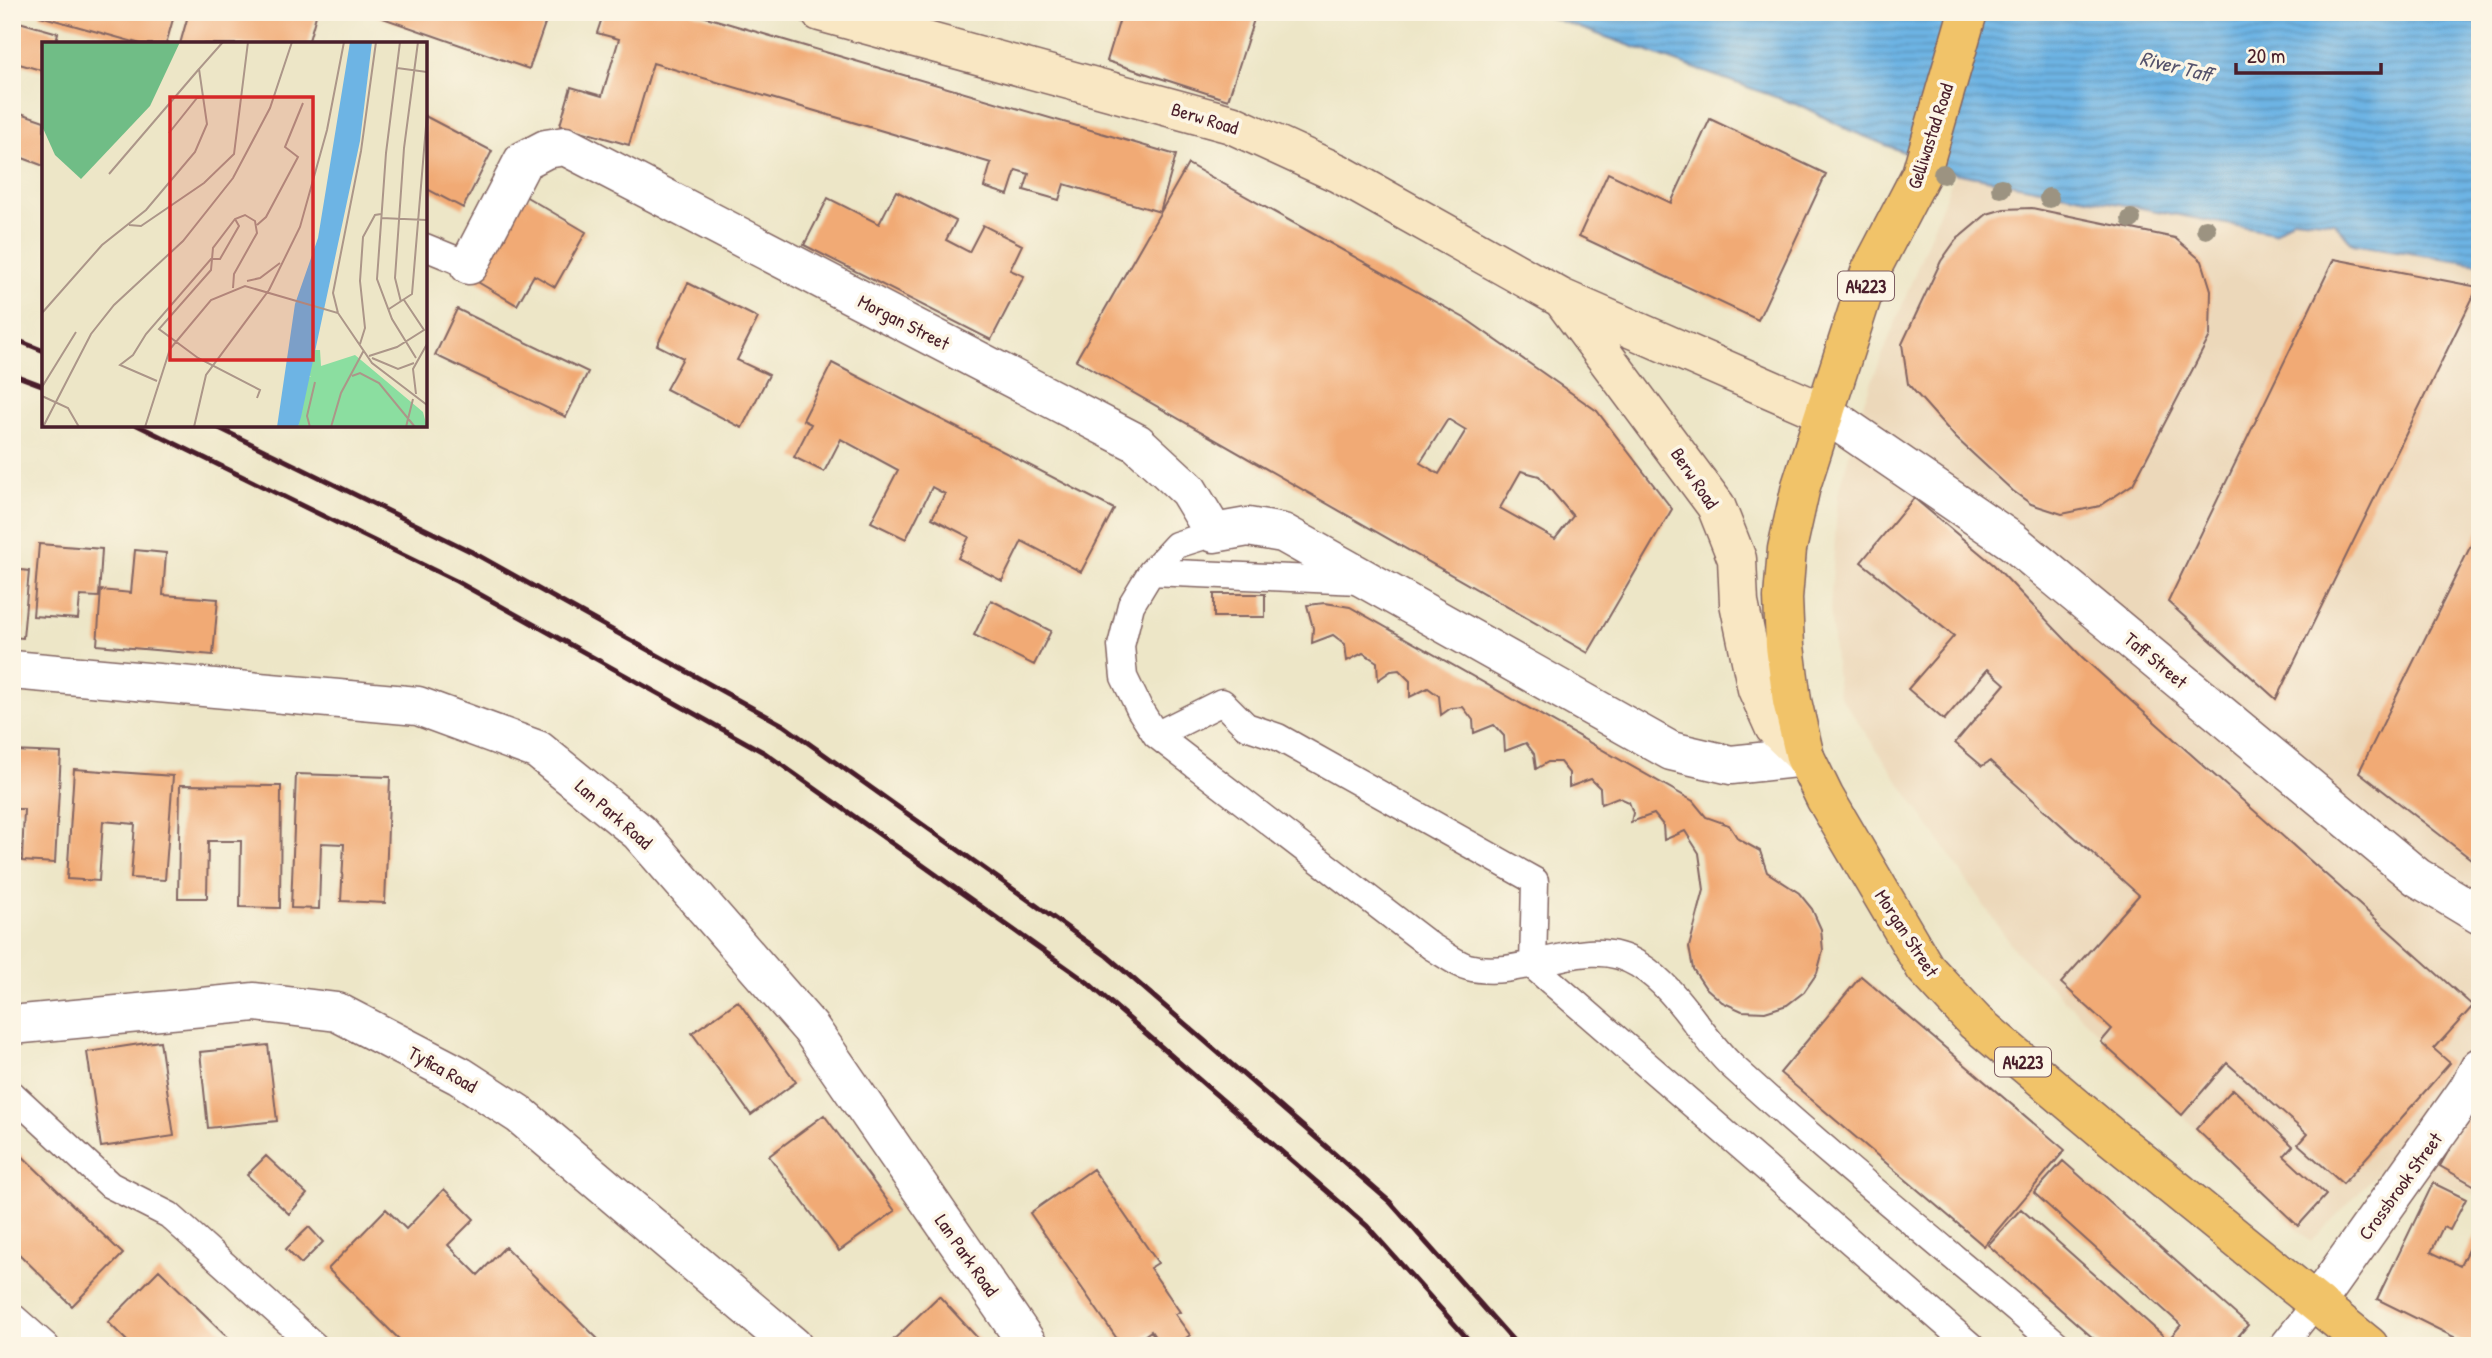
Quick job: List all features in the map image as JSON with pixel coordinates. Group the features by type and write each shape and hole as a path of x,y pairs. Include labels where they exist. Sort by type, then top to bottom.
{"main road":[{"name":"Berw Road","path":"820,12 1231,124 1338,173 1561,298 1825,413"},
{"name":"Gelliwastad Road","path":"1825,413 1870,272 1924,167 1968,12"},
{"name":"Berw Road","path":"1561,298 1716,506 1737,559 1739,603 1757,689 1774,727 1805,757"},
{"name":"Morgan Street","path":"1825,413 1801,486 1787,549 1783,598 1792,701 1805,757 1825,798 1925,968 1975,1022 2109,1135 2317,1302"},
{"name":"A4223","path":"2317,1302 2368,1346"}],"street":[{"name":"Morgan Street","path":"469,265 523,161 546,149 565,146 1137,443 1188,490 1214,533"},
{"name":"Taff Street","path":"1825,413 2012,541 2417,877 2480,915"},
{"path":"1214,533 1248,527 1283,533 1671,751 1731,765 1805,757"},
{"name":"Lan Park Road","path":"12,670 418,706 538,750 639,832 811,1029 1029,1346"},
{"name":"Tyfica Road","path":"12,1025 256,1002 337,1012 460,1076 520,1115 793,1346"},
{"name":"Crossbrook Street","path":"2317,1302 2467,1091 2480,1066"}],"lane":[{"path":"427,248 469,265"},
{"path":"1214,533 1176,545 1151,572 1131,606 1121,646 1124,677 1156,735 1432,947 1467,967 1501,970 1533,966 1574,954 1607,953 1638,964 1671,993 1730,1064 2059,1346"},
{"path":"1151,572 1372,581"},
{"path":"1156,735 1222,702 1246,726 1278,737 1535,881 1533,966"},
{"path":"1533,966 1970,1346"},
{"path":"12,1094 110,1185 169,1215 315,1346"},
{"path":"2282,1346 2317,1302"},
{"path":"12,1316 46,1346"}],"shaded area":[{"path":"1955,173 2274,233 2294,218 2334,222 2353,244 2480,264 2480,1197 2385,1165 2311,1242 2016,952 1838,693 1830,609 1838,494 1864,401"}],"water":[{"name":"River Taff","path":"1535,12 2424,12 2480,24 2480,264 2353,244 2334,222 2294,218 2274,233 1955,173 1849,130 1804,107"}],"building":[{"path":"41,12 175,12 167,42 134,42 40,16"},
{"path":"189,12 317,12 309,42 181,42"},
{"path":"375,12 549,12 529,69 374,15"},
{"path":"604,12 689,12 1176,155 1160,212 1064,184 1059,200 1024,190 1029,174 1016,170 1008,195 984,187 991,163 653,63 629,145 560,125 571,87 602,96 619,39 597,33"},
{"path":"1122,12 1256,13 1228,100 1107,61"},
{"path":"12,20 58,33 56,42 42,42 42,70 12,62"},
{"path":"12,110 42,120 42,165 12,154"},
{"path":"427,117 492,151 463,208 427,189"},
{"path":"1710,119 1826,174 1758,320 1579,236 1608,173 1671,203"},
{"path":"1188,164 1466,319 1597,411 1672,509 1588,653 1076,360","holes":["1448,419 1466,430 1439,474 1420,463","1521,471 1539,476 1573,516 1555,539 1500,508"]},
{"path":"896,191 956,221 946,240 969,252 983,225 1022,245 1010,270 1024,276 991,340 804,245 828,198 879,224"},
{"path":"525,196 586,232 555,287 534,275 517,305 476,281"},
{"path":"2032,208 2175,238 2202,261 2211,290 2210,336 2133,484 2100,506 2062,514 2031,504 2013,491 1956,438 1908,384 1902,344 1941,261 1956,240 1987,214 2004,209"},
{"path":"2334,259 2478,287 2276,699 2168,602"},
{"path":"688,283 758,318 737,360 769,375 742,428 666,389 683,358 657,345"},
{"path":"457,309 588,372 566,417 435,355"},
{"path":"832,363 1114,509 1081,572 1022,541 1002,581 958,558 969,537 932,518 945,494 932,487 906,539 871,522 898,470 841,439 824,472 794,457 811,424 803,420"},
{"path":"1914,498 1994,565 2082,657 2473,1006 2434,1049 2450,1063 2343,1184 2298,1144 2307,1134 2227,1063 2182,1115 2101,1042 2112,1029 2061,983 2139,895 1990,761 1982,766 1955,743 2005,684 1988,669 1944,720 1908,689 1954,636 1861,562"},
{"path":"2480,527 2480,866 2359,772"},
{"path":"39,544 102,549 99,597 80,596 78,619 33,616"},
{"path":"135,550 166,553 163,595 218,599 213,655 97,645 101,590 131,593"},
{"path":"12,569 29,571 23,638 12,637"},
{"path":"1214,594 1265,594 1265,617 1214,617"},
{"path":"991,600 1051,631 1034,665 974,635"},
{"path":"1325,603 1350,607 1693,801 1706,817 1729,825 1738,839 1760,851 1767,872 1799,893 1812,909 1821,929 1823,951 1817,973 1804,992 1787,1005 1765,1012 1742,1011 1722,1002 1705,987 1693,969 1689,947 1704,890 1699,853 1685,831 1664,840 1663,825 1654,814 1631,822 1633,813 1629,802 1618,797 1601,804 1600,788 1591,779 1569,787 1569,773 1560,762 1548,762 1536,769 1534,754 1526,743 1505,751 1504,736 1494,725 1474,733 1473,720 1463,707 1451,708 1441,715 1439,696 1428,688 1410,697 1410,681 1399,670 1391,671 1378,680 1377,662 1363,653 1347,661 1345,644 1333,635 1312,643 1313,628 1307,605"},
{"path":"12,751 61,753 55,863 22,861 24,809 12,809"},
{"path":"74,769 173,776 165,880 131,878 135,824 103,821 99,881 67,879"},
{"path":"296,774 390,777 385,903 341,901 344,844 321,843 319,909 291,908"},
{"path":"180,785 281,786 280,908 240,907 241,841 208,841 207,898 178,898"},
{"path":"1861,976 2065,1150 1984,1246 1780,1073"},
{"path":"738,1001 796,1082 751,1115 692,1033"},
{"path":"160,1041 174,1136 101,1147 87,1052"},
{"path":"268,1045 277,1121 208,1128 200,1052"},
{"path":"2233,1089 2293,1146 2284,1156 2326,1195 2298,1226 2196,1129"},
{"path":"2476,1102 2480,1103 2480,1182 2477,1187 2440,1166"},
{"path":"824,1115 895,1211 839,1251 769,1156"},
{"path":"12,1146 123,1254 72,1306 12,1247"},
{"path":"266,1156 307,1194 289,1214 247,1175"},
{"path":"2063,1161 2248,1325 2230,1346 2102,1346 1988,1245 2021,1209 2168,1340 2181,1325 2034,1193"},
{"path":"1093,1169 1158,1263 1150,1268 1180,1312 1175,1314 1190,1335 1175,1346 1161,1346 1151,1331 1130,1346 1122,1346 1030,1213"},
{"path":"2433,1183 2466,1199 2450,1230 2443,1227 2431,1252 2460,1266 2480,1225 2480,1346 2472,1346 2377,1299"},
{"path":"444,1189 474,1219 448,1245 478,1275 505,1247 605,1346 406,1346 328,1269 386,1209 406,1229"},
{"path":"309,1227 323,1242 301,1264 286,1249"},
{"path":"159,1270 237,1346 132,1346 108,1322"},
{"path":"939,1296 985,1346 887,1346"}],"railway":[{"path":"12,338 42,350"},
{"path":"12,374 42,385"},
{"path":"141,427 456,581 765,753 1087,982 1367,1226 1474,1346"},
{"path":"217,427 472,552 783,725 1107,956 1390,1202 1518,1346"}]}
